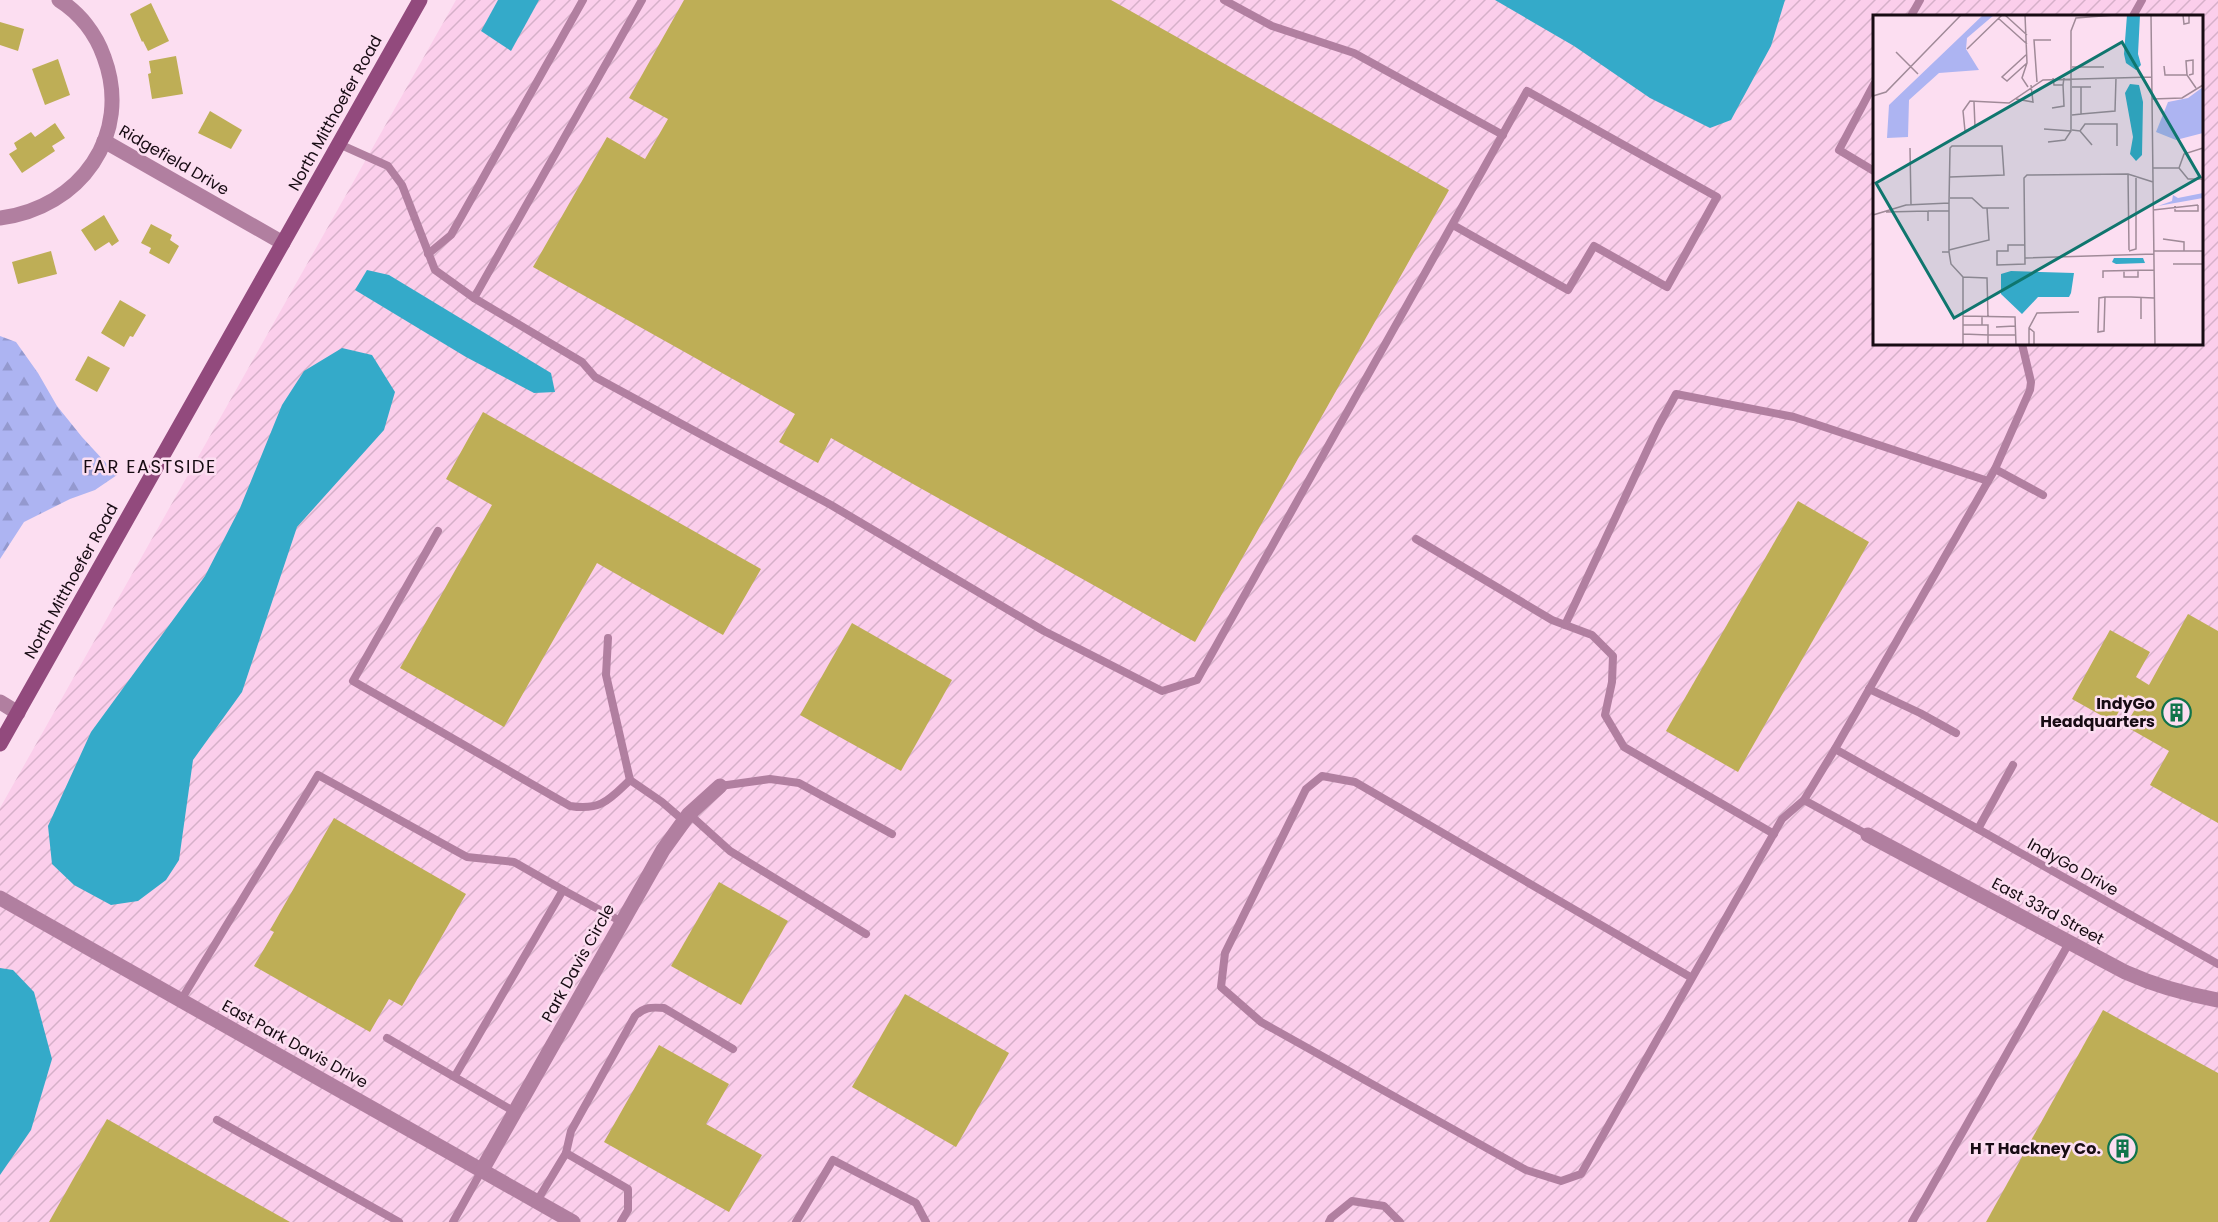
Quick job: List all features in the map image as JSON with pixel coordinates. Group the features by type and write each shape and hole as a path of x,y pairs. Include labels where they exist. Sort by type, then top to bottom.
{"main road":[{"name":"North Mitthoefer Road","path":"0,744 420,0"}],"street":[{"path":"59,0 91,31 108,68 112,101 111,116 104,141"},
{"name":"Ridgefield Drive","path":"0,218 24,214 40,208 68,191 90,168 104,141 283,243"},
{"path":"0,702 18,713"},
{"name":"Park Davis Circle","path":"482,1170 663,850 687,817 720,786"},
{"name":"East 33rd Street","path":"1868,835 2069,943 2156,986 2187,995 2218,1000"},
{"name":"East Park Davis Drive","path":"0,898 573,1222"}],"lane":[{"path":"428,254 451,235 583,0"},
{"path":"474,298 642,0"},
{"path":"1224,0 1272,26 1354,52 1503,135"},
{"path":"1912,15 1920,0"},
{"path":"2134,15 2142,0"},
{"path":"1873,88 1839,150 1873,170"},
{"path":"339,144 388,166 402,185 435,270 474,298 582,362 595,377 842,511 1044,631 1162,691 1197,680 1527,91 1717,197 1667,287 1594,246 1568,290 1453,225"},
{"path":"1692,978 1354,782 1322,776 1306,789 1225,953 1221,987 1261,1022 1526,1170 1562,1181 1581,1174 1774,834 1782,819 1804,800 1995,469 2030,390 2031,382 2022,345"},
{"path":"1565,625 1658,427 1676,394 1794,417 1988,481"},
{"path":"1995,469 2043,495"},
{"path":"438,531 353,681 570,806 587,808 606,803 630,780"},
{"path":"1416,539 1552,620 1592,635 1613,656 1612,682 1605,715 1624,747 1774,834"},
{"path":"608,638 606,675 630,780 687,817 730,851 866,934"},
{"path":"1869,689 1956,733"},
{"name":"IndyGo Drive","path":"1834,749 2218,964"},
{"path":"1978,829 2013,765"},
{"path":"181,1000 318,774 467,857 514,862 622,922"},
{"path":"720,786 770,779 799,783 892,834"},
{"path":"1804,800 1868,835"},
{"path":"455,1076 563,890"},
{"path":"1912,1222 2069,943"},
{"path":"537,1201 566,1153 570,1131 634,1016 642,1009 664,1008 733,1049"},
{"path":"387,1038 515,1112"},
{"path":"217,1120 399,1222"},
{"path":"566,1153 628,1189 628,1210 621,1222"},
{"path":"795,1222 833,1160 916,1203 926,1222"},
{"path":"453,1222 482,1170"},
{"path":"1329,1222 1352,1201 1384,1206 1400,1222"}],"shaded area":[{"path":"456,0 2218,0 2218,1222 0,1222 0,808"},
{"path":"498,0 539,0 511,51 481,31"},
{"path":"1495,0 1785,0 1771,46 1731,120 1710,128 1650,98 1574,46"},
{"path":"367,270 389,275 551,373 555,392 534,393 466,357 355,290"},
{"path":"342,348 372,355 395,392 384,430 297,527 242,692 193,760 179,860 166,880 138,901 111,905 74,885 52,864 48,826 91,732 205,576 240,508 282,405 304,371"},
{"path":"0,968 13,970 34,992 52,1059 31,1130 0,1175"}],"green space":[{"path":"0,336 16,342 38,373 57,406 117,475 95,490 70,499 24,522 0,559"}],"building":[{"path":"684,0 1111,0 1449,190 1195,642 831,438 818,463 779,442 795,414 533,267 607,137 645,159 668,119 629,98"},
{"path":"151,3 169,41 148,51 130,14"},
{"path":"0,22 24,29 18,51 0,45"},
{"path":"176,56 183,94 152,99 148,74 151,73 149,61"},
{"path":"58,59 70,95 45,105 32,69"},
{"path":"210,111 242,130 231,149 198,133"},
{"path":"55,123 65,138 52,146 55,151 22,173 9,154 17,149 14,143 31,132 35,137"},
{"path":"104,215 119,241 112,246 109,242 95,251 81,230"},
{"path":"151,224 172,235 170,240 179,246 169,264 149,253 151,248 141,243"},
{"path":"51,251 57,274 18,284 12,262"},
{"path":"120,300 146,315 124,347 101,333"},
{"path":"88,356 110,368 97,392 75,380"},
{"path":"483,412 761,569 723,635 597,563 504,727 400,668 492,505 446,479"},
{"path":"1798,501 1869,542 1738,772 1666,731"},
{"name":"IndyGo Headquarters","path":"2188,614 2218,631 2218,823 2150,785 2169,751 2125,726 2140,701 2128,695 2113,722 2072,699 2110,630 2150,652 2136,677 2149,685"},
{"path":"852,623 952,680 901,771 800,715"},
{"path":"334,818 466,894 402,1006 389,999 370,1032 254,966 274,932 270,930"},
{"path":"719,882 788,921 741,1005 671,966"},
{"path":"905,994 1009,1053 956,1147 852,1087"},
{"name":"H T Hackney Co.","path":"2103,1010 2218,1073 2218,1222 1986,1222"},
{"path":"659,1045 729,1084 706,1124 762,1155 729,1212 604,1142"},
{"path":"107,1119 290,1222 49,1222"}],"place":[{"name":"IndyGo Headquarters","path":"2176,712"},
{"name":"H T Hackney Co.","path":"2122,1148"}],"district":[{"name":"FAR EASTSIDE","path":"150,466"}]}
